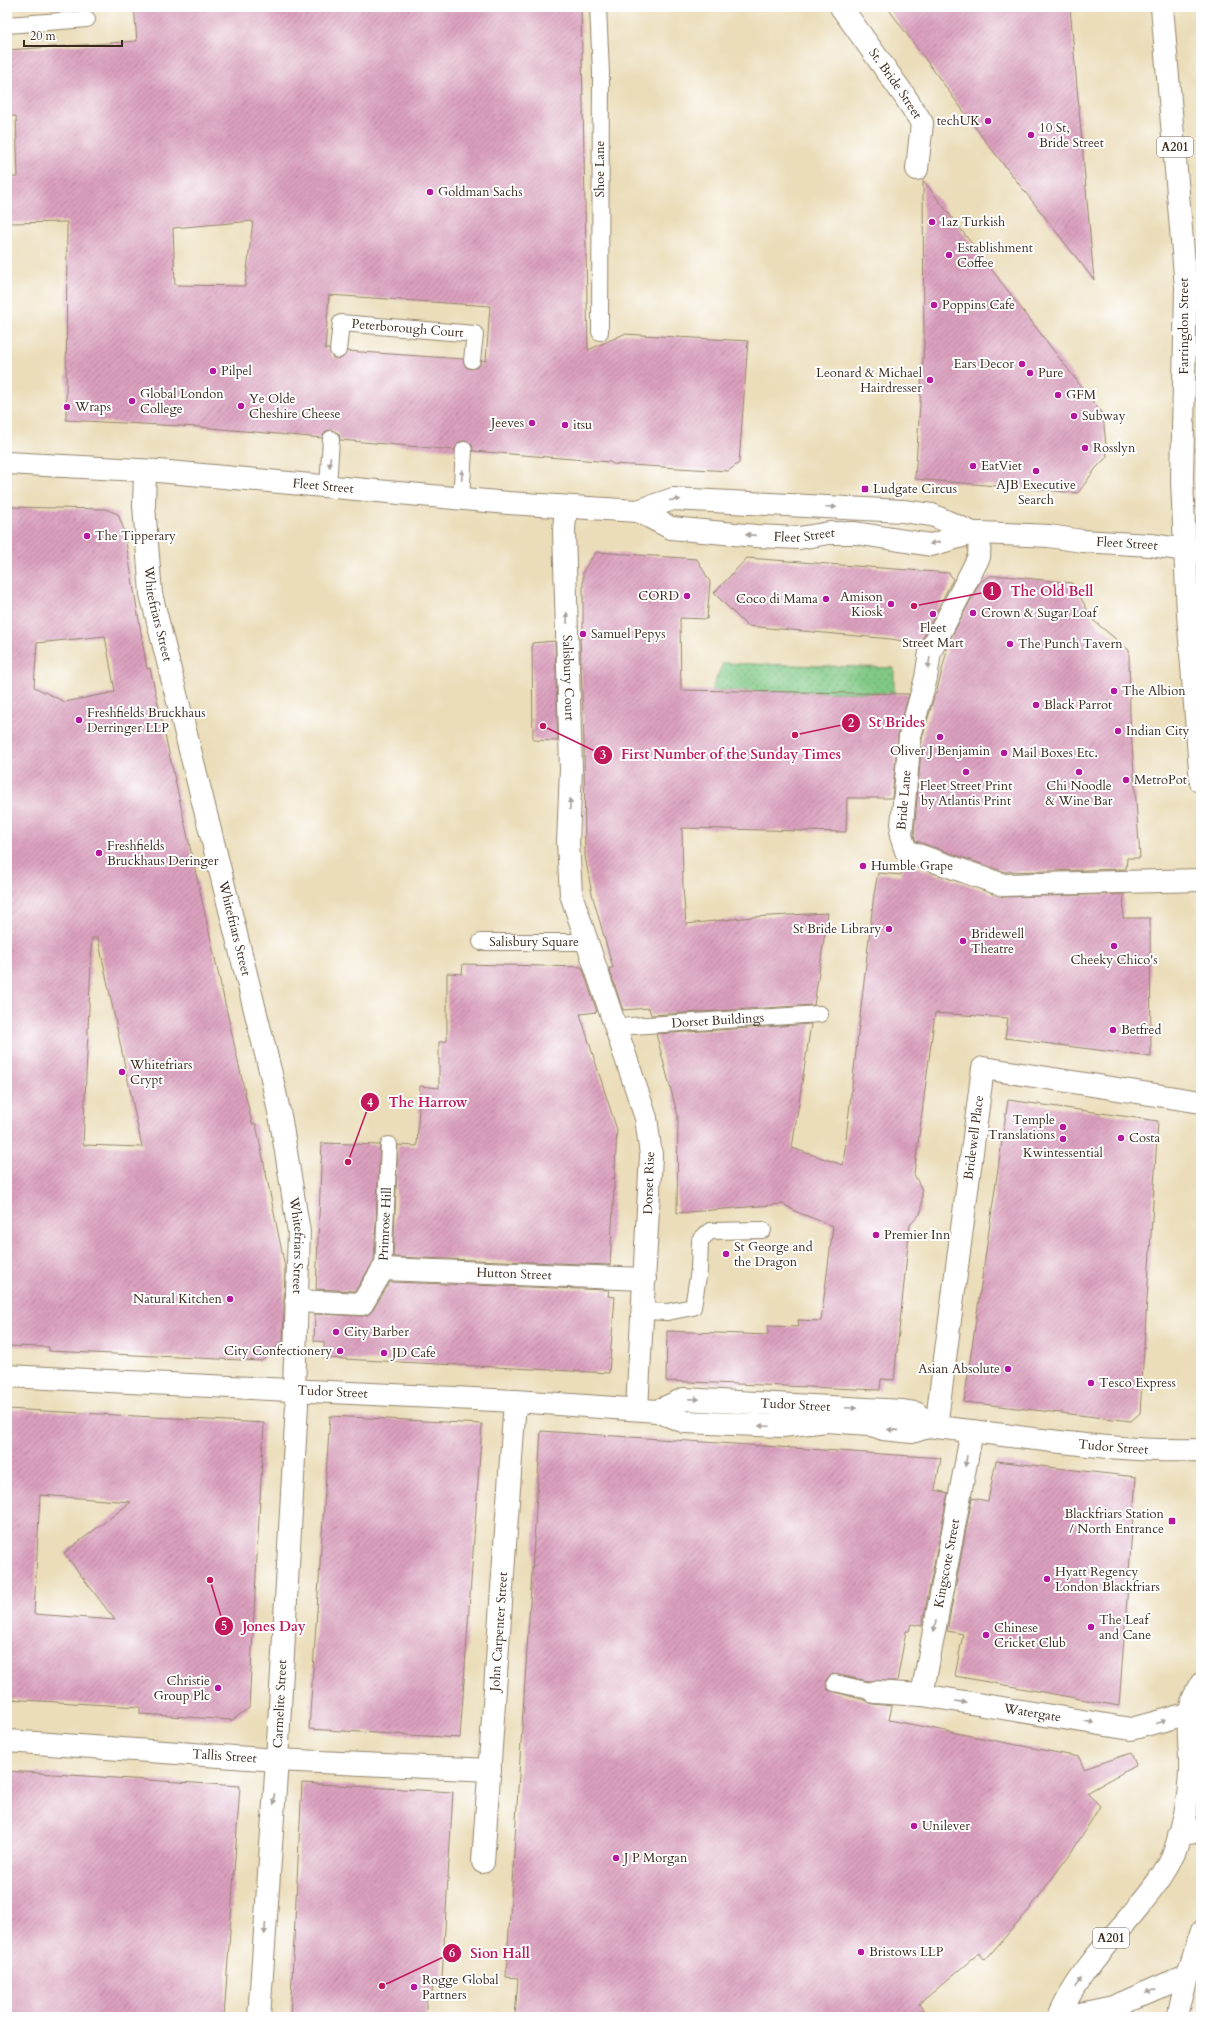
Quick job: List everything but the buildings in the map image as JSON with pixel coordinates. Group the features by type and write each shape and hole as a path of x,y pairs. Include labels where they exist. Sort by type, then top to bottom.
{"street":[{"name":"St. Bride Street","path":"841,7 904,95 922,123 918,169"},
{"name":"Farringdon Street","path":"1162,7 1194,286 1182,480 1193,551"},
{"name":"Fleet Street","path":"7,463 145,471 328,486 461,499 638,511 673,499 903,511 932,515 976,533"},
{"name":"Whitefriars Street","path":"145,471 144,506 151,594 281,1121 299,1232 294,1390"},
{"name":"Salisbury Court","path":"566,507 564,530 571,769 568,843 571,894 586,942"},
{"name":"Fleet Street","path":"638,511 671,528 756,536 799,538 829,533 854,533 931,545 976,533 1049,536 1082,541 1151,545 1193,551"},
{"name":"Bride Lane","path":"976,533 979,557 930,652 926,678 910,736 901,836 906,851 1002,885 1201,880"},
{"name":"A201","path":"1193,551 1191,655 1201,782"},
{"name":"Dorset Rise","path":"586,942 646,1118 651,1155 642,1311 647,1410"},
{"name":"Bridewell Place","path":"933,1426 983,1068 1201,1102"},
{"name":"Primrose Hill","path":"296,1301 362,1304 383,1269"},
{"name":"Hutton Street","path":"383,1269 645,1279"},
{"name":"Tudor Street","path":"7,1376 515,1401 647,1410 684,1399 895,1410 916,1413 933,1426 1105,1446 1166,1451 1201,1450"},
{"name":"Carmelite Street","path":"259,2017 297,1405 294,1390"},
{"name":"John Carpenter Street","path":"483,1862 515,1401"},
{"name":"Kingscote Street","path":"922,1695 972,1431"},
{"name":"A201","path":"1059,2017 1064,2004 1072,1991 1108,1942 1142,1902 1168,1863 1194,1799 1190,1772 1190,1713 1191,1704 1201,1684"},
{"name":"Watergate","path":"874,1692 922,1695 1131,1729 1190,1713"},
{"name":"Tallis Street","path":"7,1741 276,1760 490,1770"},
{"path":"1179,1834 1201,1831"},
{"path":"1181,2015 1187,1976 1201,1932"},
{"path":"1066,2017 1113,2006 1187,1976"}],"lane":[{"name":"Shoe Lane","path":"598,7 601,72 600,332"},
{"path":"7,25 87,19"},
{"name":"Peterborough Court","path":"338,350 341,323 475,334 472,360"},
{"path":"328,486 331,439"},
{"path":"461,499 464,450"},
{"name":"Salisbury Square","path":"481,942 586,942"},
{"name":"Dorset Buildings","path":"616,1027 820,1014"},
{"name":"Primrose Hill","path":"383,1269 390,1145"},
{"path":"642,1311 667,1312 693,1308 699,1270 700,1240 710,1231 763,1230"},
{"path":"835,1683 874,1692"}],"green space":[{"path":"723,663 894,668 894,693 711,691"}],"place":[{"name":"techUK","path":"988,121"},
{"name":"10 St, Bride Street","path":"1031,135"},
{"name":"Goldman Sachs","path":"430,192"},
{"name":"1az Turkish","path":"932,222"},
{"name":"Establishment Coffee","path":"949,255"},
{"name":"Poppins Cafe","path":"934,305"},
{"name":"Ears Decor","path":"1022,364"},
{"name":"Pilpel","path":"213,371"},
{"name":"Pure","path":"1030,373"},
{"name":"Leonard & Michael Hairdresser","path":"930,380"},
{"name":"GFM","path":"1058,395"},
{"name":"Global London College","path":"132,401"},
{"name":"Ye Olde Cheshire Cheese","path":"241,406"},
{"name":"Wraps","path":"67,407"},
{"name":"Subway","path":"1074,416"},
{"name":"Jeeves","path":"532,423"},
{"name":"itsu","path":"565,425"},
{"name":"Rosslyn","path":"1085,448"},
{"name":"EatViet","path":"973,466"},
{"name":"AJB Executive Search","path":"1036,471"},
{"name":"Ludgate Circus","path":"865,489"},
{"name":"The Tipperary","path":"87,536"},
{"name":"CORD","path":"687,596"},
{"name":"Coco di Mama","path":"826,599"},
{"name":"Amison Kiosk","path":"891,604"},
{"name":"The Old Bell","path":"914,606"},
{"name":"Crown & Sugar Loaf","path":"973,613"},
{"name":"Fleet Street Mart","path":"933,614"},
{"name":"Samuel Pepys","path":"583,634"},
{"name":"The Punch Tavern","path":"1010,644"},
{"name":"The Albion","path":"1114,691"},
{"name":"Black Parrot","path":"1036,705"},
{"name":"Freshfields Bruckhaus Derringer LLP","path":"79,720"},
{"name":"First Number of the Sunday Times","path":"543,726"},
{"name":"Indian City","path":"1118,731"},
{"name":"St Brides","path":"795,735"},
{"name":"Oliver J Benjamin","path":"940,737"},
{"name":"Mail Boxes Etc.","path":"1004,753"},
{"name":"Fleet Street Print by Atlantis Print","path":"966,772"},
{"name":"Chi Noodle & Wine Bar","path":"1079,772"},
{"name":"MetroPot","path":"1126,780"},
{"name":"Freshfields Bruckhaus Deringer","path":"99,853"},
{"name":"Humble Grape","path":"863,866"},
{"name":"St Bride Library","path":"889,929"},
{"name":"Bridewell Theatre","path":"963,941"},
{"name":"Cheeky Chico's","path":"1114,946"},
{"name":"Betfred","path":"1113,1030"},
{"name":"Whitefriars Crypt","path":"122,1072"},
{"name":"Temple Translations","path":"1063,1127"},
{"name":"Costa","path":"1121,1138"},
{"name":"Kwintessential","path":"1063,1139"},
{"name":"The Harrow","path":"348,1162"},
{"name":"Premier Inn","path":"876,1235"},
{"name":"St George and the Dragon","path":"726,1254"},
{"name":"Natural Kitchen","path":"230,1299"},
{"name":"City Barber","path":"336,1332"},
{"name":"City Confectionery","path":"340,1351"},
{"name":"JD Cafe","path":"384,1353"},
{"name":"Asian Absolute","path":"1008,1369"},
{"name":"Tesco Express","path":"1091,1383"},
{"name":"Blackfriars Station / North Entrance","path":"1172,1521"},
{"name":"Hyatt Regency London Blackfriars","path":"1047,1579"},
{"name":"Jones Day","path":"210,1580"},
{"name":"The Leaf and Cane","path":"1091,1627"},
{"name":"Chinese Cricket Club","path":"986,1635"},
{"name":"Christie Group Plc","path":"218,1688"},
{"name":"Unilever","path":"914,1826"},
{"name":"J P Morgan","path":"616,1858"},
{"name":"Bristows LLP","path":"861,1952"},
{"name":"Sion Hall","path":"382,1986"},
{"name":"Rogge Global Partners","path":"414,1987"}]}
